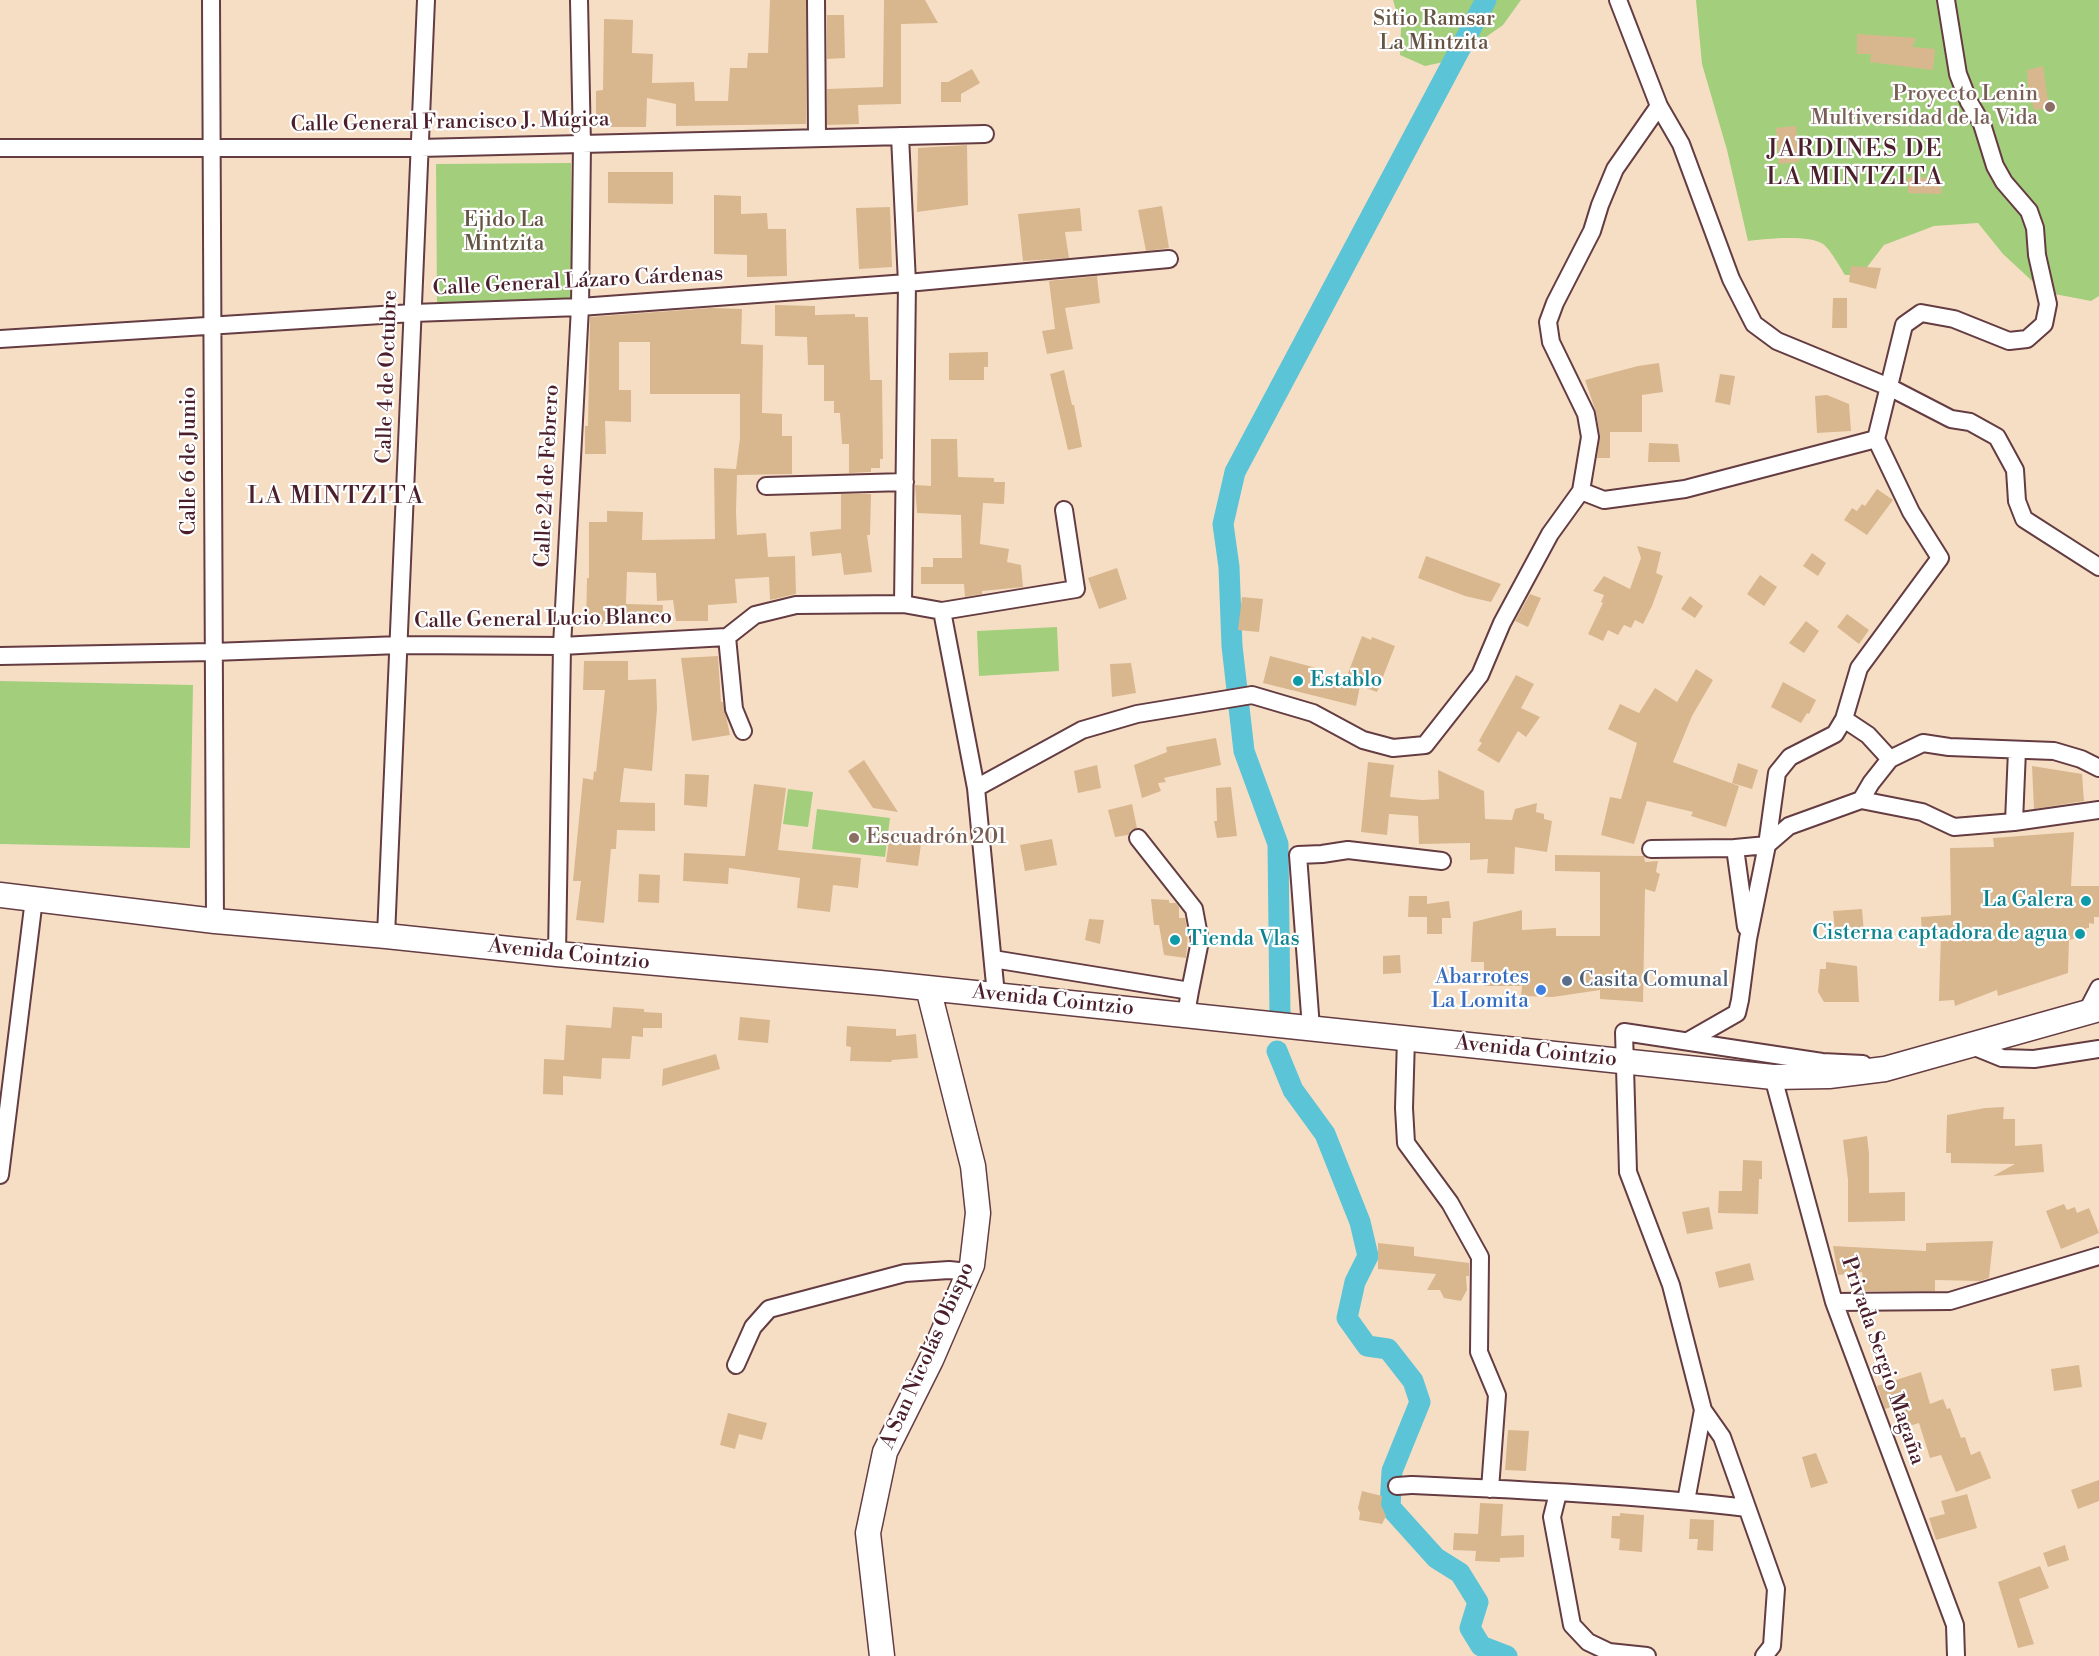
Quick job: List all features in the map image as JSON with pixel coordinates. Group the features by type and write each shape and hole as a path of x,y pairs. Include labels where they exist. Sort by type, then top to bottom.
{"main road":[{"name":"Avenida Cointzio","path":"0,895 215,921 996,995 1188,1002 1311,1028 1773,1077 1829,1076 1885,1069 2092,1011"},
{"name":"A San Nicolás Obispo","path":"882,1656 868,1533 885,1452 931,1359 972,1265 978,1213 973,1166 928,988"}],"street":[{"name":"Calle 6 de Junio","path":"211,0 215,921"},
{"name":"Calle 4 de Octubre","path":"386,936 426,0"},
{"name":"Calle 24 de Febrero","path":"557,954 562,646 580,307 582,144 579,0"},
{"path":"816,0 817,138"},
{"path":"1617,0 1659,106 1681,144 1731,279 1754,324 1777,341 1889,387 1950,419 1970,422 1997,437 2015,470 2017,501 2024,519 2099,567"},
{"path":"1688,1041 1737,1013 1778,773 1790,757 1835,734 1844,719 1860,668 1940,558 1911,512 1876,439 1904,325 1921,313 1954,319 2009,341 2027,339 2044,324 2048,304 2030,211 2004,182 1995,166 1982,124 1965,93 1958,74 1946,0"},
{"path":"976,788 1082,730 1137,714 1252,695 1313,713 1363,740 1393,748 1425,745 1480,675 1502,623 1544,544 1581,491 1590,437 1586,414 1551,342 1548,322 1592,231 1615,169 1659,106"},
{"name":"Calle General Francisco J. Múgica","path":"0,148 420,147 985,134"},
{"path":"900,136 907,283 903,604"},
{"name":"Calle General Lázaro Cárdenas","path":"0,339 413,313 580,307 907,283 1170,259"},
{"path":"1581,491 1604,500 1685,489 1876,439"},
{"path":"766,486 904,482"},
{"path":"743,730 734,709 726,637 755,615 796,605 903,604 942,611 1076,589 1064,510"},
{"path":"942,611 976,788 996,995"},
{"name":"Calle General Lucio Blanco","path":"0,656 213,652 400,645 562,646 726,637"},
{"path":"1844,719 1868,735 1890,759"},
{"path":"1861,800 1890,759 1923,743 1949,747 2054,751 2081,759 2099,768"},
{"path":"2014,822 2017,750"},
{"path":"1652,849 1735,848 1767,845 1789,826 1861,800 1922,812 1954,827 2014,822 2099,810"},
{"path":"993,959 1188,1002 1200,941 1194,909 1138,838"},
{"path":"1735,848 1748,939"},
{"path":"1311,1028 1298,855 1347,850 1442,861"},
{"path":"0,1175 34,899"},
{"path":"2092,1011 2099,988"},
{"path":"1764,1656 1772,1646 1776,1589 1722,1437 1703,1410 1671,1285 1628,1172 1624,1032 1822,1062 1856,1062 1885,1069"},
{"path":"1406,1038 1404,1108 1406,1143 1450,1203 1480,1257 1479,1352 1497,1395 1490,1489"},
{"path":"1970,1045 2002,1058 2034,1059 2099,1049"},
{"name":"Privada Sergio Magaña","path":"1773,1077 1834,1302 1955,1625 1956,1656"},
{"path":"1834,1302 1950,1301 2099,1256"},
{"path":"736,1365 753,1327 769,1309 905,1273 949,1270 969,1272"},
{"path":"1686,1501 1703,1410"},
{"path":"1397,1486 1490,1489 1686,1501 1747,1508"},
{"path":"1558,1493 1552,1517 1572,1625 1588,1642 1609,1652 1647,1656"}],"green space":[{"name":"Sitio Ramsar La Mintzita","path":"1393,0 1521,0 1503,25 1453,60 1425,66 1400,55 1401,27"},
{"path":"1696,0 2099,0 2099,296 2091,301 2044,292 2003,254 1978,223 1934,226 1884,245 1861,275 1845,275 1829,250 1816,241 1787,238 1748,241 1727,150 1702,64"},
{"name":"Ejido La Mintzita","path":"571,163 572,302 437,302 436,164"},
{"path":"1057,627 1059,671 979,676 977,631"},
{"path":"0,681 193,685 190,848 0,844"},
{"path":"788,789 813,792 808,827 783,824"},
{"path":"817,809 890,818 885,857 812,849"}],"building":[{"path":"770,0 806,0 806,124 676,126 676,104 647,98 646,127 596,127 596,91 603,90 604,19 633,20 632,53 653,54 652,83 694,82 695,101 728,101 730,68 747,68 748,53 768,53"},
{"path":"884,0 925,0 938,23 901,24 901,104 858,105 859,124 827,125 827,89 883,87"},
{"path":"827,15 844,15 845,58 827,59"},
{"path":"1857,34 1916,38 1912,47 1935,49 1933,70 1870,62 1871,54 1857,54"},
{"path":"2043,66 2049,108 2034,110 2032,101 2029,101 2027,70"},
{"path":"972,69 980,83 961,94 961,102 941,102 941,82 948,82"},
{"path":"1796,126 1799,162 1779,164 1776,128"},
{"path":"967,145 968,205 917,212 918,148"},
{"path":"608,172 673,172 673,204 608,203"},
{"path":"1908,177 1942,178 1941,194 1908,193"},
{"path":"714,195 741,196 741,214 767,213 768,229 786,229 787,276 747,277 747,255 714,254"},
{"path":"1162,206 1169,248 1146,251 1138,210"},
{"path":"890,207 892,267 859,269 856,208"},
{"path":"1080,208 1082,231 1065,232 1069,258 1023,261 1018,214"},
{"path":"1851,266 1881,268 1876,289 1849,282"},
{"path":"1097,276 1100,303 1065,308 1073,349 1047,354 1042,331 1055,329 1049,281 1027,283"},
{"path":"1833,298 1847,298 1847,328 1832,328"},
{"path":"775,305 815,306 815,315 855,314 855,317 868,317 870,380 882,380 883,459 880,459 880,468 871,468 871,472 849,473 849,444 842,444 840,413 834,413 834,401 824,401 824,365 808,365 807,337 775,336"},
{"path":"711,308 742,309 741,344 763,345 762,413 782,414 782,436 792,436 792,474 737,475 736,512 737,535 766,533 768,557 795,556 796,594 770,600 769,577 735,579 737,603 708,605 708,621 676,621 673,600 657,601 656,573 627,572 626,604 663,605 662,620 625,620 625,624 586,624 589,522 607,522 607,511 643,512 642,540 715,539 714,468 736,469 740,438 740,394 650,394 650,342 619,342 619,390 631,390 631,422 605,421 606,454 585,454 585,426 588,426 590,317"},
{"path":"988,352 988,367 984,367 984,380 949,380 949,353"},
{"path":"1659,363 1663,392 1642,395 1642,432 1610,432 1610,458 1597,458 1600,435 1596,412 1585,380"},
{"path":"1064,370 1082,447 1068,450 1050,374"},
{"path":"1720,374 1735,376 1730,405 1715,402"},
{"path":"1827,395 1849,404 1851,431 1817,433 1815,396"},
{"path":"931,439 957,439 958,477 994,478 994,482 1005,482 1004,504 983,503 980,544 1009,549 1007,562 1021,565 1023,587 982,591 982,594 965,597 964,584 921,584 921,567 933,567 933,558 962,558 961,515 917,513 915,485 931,486"},
{"path":"1649,443 1678,444 1680,462 1648,462"},
{"path":"1877,489 1893,500 1867,535 1844,520 1852,508 1857,511 1862,504 1865,506"},
{"path":"841,494 871,494 870,535 867,535 872,572 844,575 841,553 812,556 810,532 841,529"},
{"path":"1637,546 1661,552 1656,573 1663,576 1643,624 1635,620 1631,628 1624,625 1618,635 1608,630 1603,641 1588,634 1603,603 1601,602 1604,595 1593,591 1604,576 1630,589 1641,558"},
{"path":"1812,553 1826,563 1818,576 1803,566"},
{"path":"1426,556 1501,584 1491,602 1465,596 1418,578"},
{"path":"1117,568 1127,599 1099,609 1088,578"},
{"path":"1760,575 1777,587 1764,606 1747,594"},
{"path":"1530,594 1541,598 1528,627 1515,621"},
{"path":"1690,596 1703,606 1695,618 1681,609"},
{"path":"1242,597 1263,599 1259,632 1238,630"},
{"path":"1847,614 1869,630 1859,644 1837,627"},
{"path":"1806,621 1819,631 1804,653 1789,643"},
{"path":"1362,636 1371,640 1372,637 1395,646 1377,692 1360,686 1356,706 1263,683 1270,656 1317,668 1321,678 1344,684"},
{"path":"718,656 721,702 723,702 730,735 692,741 681,658"},
{"path":"584,661 628,661 628,680 656,679 657,709 652,771 624,768 620,802 655,803 655,831 617,830 616,849 611,849 604,923 576,920 581,881 573,881 583,778 593,780 594,771 596,772 605,690 583,690"},
{"path":"1131,663 1136,693 1112,697 1110,664"},
{"path":"1696,669 1713,680 1692,716 1673,762 1739,786 1726,827 1691,816 1693,812 1647,801 1634,844 1601,835 1610,797 1621,799 1637,743 1608,729 1620,704 1639,713 1655,688 1677,702"},
{"path":"1516,675 1534,684 1521,708 1540,717 1526,737 1518,731 1499,763 1477,750 1482,743 1479,741"},
{"path":"1783,682 1816,700 1801,723 1771,707"},
{"path":"1216,738 1221,765 1164,778 1166,782 1158,783 1161,791 1142,798 1134,765 1167,752 1166,747"},
{"path":"864,760 898,812 873,808 848,771"},
{"path":"1368,762 1394,765 1390,797 1439,799 1438,770 1484,791 1485,819 1512,820 1515,809 1537,803 1536,812 1544,814 1544,819 1552,821 1547,852 1515,847 1514,874 1487,873 1488,859 1470,860 1470,843 1419,844 1418,816 1389,814 1387,835 1361,832"},
{"path":"1738,763 1758,770 1752,789 1732,783"},
{"path":"1097,765 1101,788 1078,793 1074,771"},
{"path":"2032,766 2082,774 2084,801 2034,809"},
{"path":"685,774 709,775 707,807 684,805"},
{"path":"754,784 786,788 778,850 861,858 858,888 833,885 830,912 797,908 800,878 729,868 728,884 683,881 684,853 745,856"},
{"path":"1231,787 1237,836 1217,838 1214,821 1217,821 1216,788"},
{"path":"1132,804 1137,828 1131,830 1128,835 1115,837 1108,810"},
{"path":"2074,832 2071,886 2099,886 2099,917 2094,917 2094,924 2089,923 2089,928 2086,928 2083,936 2069,940 2068,973 1998,996 1997,990 1955,1006 1954,1000 1939,1001 1941,933 1922,935 1921,917 1951,915 1950,848 1994,847 1993,838"},
{"path":"1052,839 1057,865 1025,871 1020,845"},
{"path":"889,840 921,844 918,866 886,862"},
{"path":"1555,855 1644,856 1645,862 1658,861 1656,872 1660,874 1655,892 1645,889 1643,1002 1600,999 1600,990 1553,997 1521,996 1522,986 1484,986 1484,962 1471,962 1473,922 1522,910 1522,930 1556,928 1556,936 1600,936 1600,872 1555,871"},
{"path":"639,874 660,875 659,903 638,902"},
{"path":"1409,896 1427,896 1427,904 1449,901 1451,918 1442,918 1442,934 1427,934 1427,917 1408,917"},
{"name":"Tienda Vlas","path":"1151,899 1169,900 1169,903 1176,903 1179,907 1179,918 1185,918 1188,933 1186,958 1164,955 1159,925 1154,925"},
{"path":"1862,909 1864,933 1845,934 1845,930 1835,931 1833,911"},
{"path":"1089,919 1104,920 1100,944 1085,940"},
{"path":"1400,955 1401,973 1383,974 1383,956"},
{"path":"1826,962 1857,966 1859,1002 1824,1002 1818,992 1820,969 1826,969"},
{"path":"613,1007 662,1013 662,1028 643,1028 643,1037 632,1036 630,1059 602,1058 601,1079 563,1076 563,1095 543,1094 544,1059 564,1060 566,1025 611,1028"},
{"path":"740,1017 770,1020 768,1043 738,1040"},
{"path":"847,1026 896,1029 896,1036 916,1034 918,1058 892,1060 891,1062 850,1061 851,1047 846,1046"},
{"path":"716,1054 720,1069 662,1086 663,1069"},
{"path":"2004,1107 2003,1119 2015,1119 2015,1146 2042,1144 2044,1172 1993,1176 2015,1164 1951,1163 1951,1153 1946,1153 1947,1115"},
{"path":"1867,1136 1869,1193 1905,1192 1905,1221 1848,1222 1848,1180 1843,1140"},
{"path":"1743,1160 1762,1161 1758,1214 1718,1213 1719,1191 1742,1191"},
{"path":"2064,1204 2067,1210 2075,1207 2077,1213 2089,1208 2099,1233 2061,1249 2046,1211"},
{"path":"1709,1207 1713,1229 1687,1234 1682,1212"},
{"path":"1993,1241 1989,1278 1980,1281 1935,1280 1935,1291 1864,1291 1862,1272 1838,1275 1833,1246 1926,1251 1926,1243"},
{"path":"1378,1243 1414,1247 1414,1256 1469,1263 1469,1276 1466,1276 1467,1290 1461,1301 1444,1298 1440,1290 1427,1290 1436,1274 1378,1269"},
{"path":"1750,1263 1754,1280 1719,1288 1715,1272"},
{"path":"2079,1365 2082,1387 2054,1391 2051,1369"},
{"path":"1921,1372 1930,1404 1943,1399 1947,1409 1950,1408 1961,1438 1965,1437 1971,1455 1980,1451 1991,1478 1956,1492 1941,1455 1930,1458 1919,1423 1906,1427 1903,1418 1895,1420 1891,1407 1885,1409 1877,1386"},
{"path":"728,1413 767,1423 762,1440 739,1434 735,1449 720,1445"},
{"path":"1508,1430 1529,1431 1526,1471 1505,1470"},
{"path":"1816,1453 1828,1483 1811,1488 1802,1457"},
{"path":"2099,1480 2099,1501 2078,1509 2071,1490"},
{"path":"1362,1491 1382,1496 1381,1505 1386,1516 1382,1524 1359,1520 1358,1508"},
{"path":"1967,1494 1977,1528 1936,1540 1929,1518 1945,1514 1941,1501"},
{"path":"1480,1503 1503,1504 1501,1536 1524,1535 1524,1557 1500,1558 1500,1562 1475,1561 1476,1551 1453,1550 1454,1533 1478,1534"},
{"path":"1620,1513 1644,1515 1642,1552 1619,1550 1620,1539 1611,1538 1612,1516 1620,1516"},
{"path":"1690,1519 1714,1520 1713,1551 1697,1550 1698,1539 1689,1539"},
{"path":"2065,1545 2069,1560 2048,1567 2043,1553"},
{"path":"2040,1566 2049,1588 2019,1599 2034,1644 2018,1648 1998,1582"}],"waterway":[{"path":"1280,1017 1278,844 1244,751 1232,646 1229,567 1223,524 1235,472 1486,0"},
{"path":"1277,1051 1293,1090 1325,1134 1360,1222 1368,1256 1355,1282 1347,1318 1367,1346 1388,1349 1413,1381 1420,1402 1392,1471 1390,1507 1436,1558 1460,1573 1478,1602 1470,1628 1481,1646 1507,1656"}],"place":[{"name":"Proyecto Lenin Multiversidad de la Vida","path":"2050,107"},
{"name":"Establo","path":"1298,681"},
{"name":"Escuadrón 201","path":"854,838"},
{"name":"La Galera","path":"2086,901"},
{"name":"Cisterna captadora de agua","path":"2080,934"},
{"name":"Tienda Vlas","path":"1175,940"},
{"name":"Casita Comunal","path":"1567,981"},
{"name":"Abarrotes La Lomita","path":"1541,990"}],"district":[{"name":"JARDINES DE LA MINTZITA","path":"1855,164"},
{"name":"LA MINTZITA","path":"336,497"}]}
